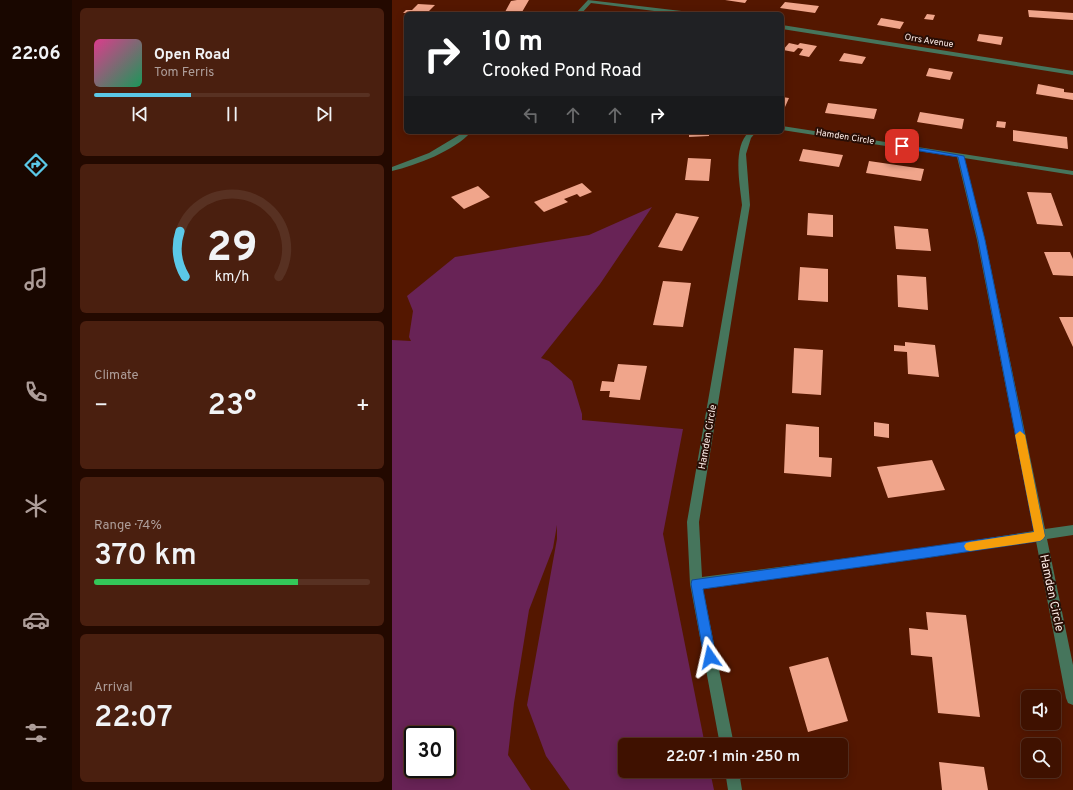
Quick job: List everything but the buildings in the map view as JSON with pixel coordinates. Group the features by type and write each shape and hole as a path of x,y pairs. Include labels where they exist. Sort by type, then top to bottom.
{"street":[{"path":"580,12 590,1 675,12"},
{"name":"Orrs Avenue","path":"784,27 1073,73"},
{"name":"Hamden Circle","path":"784,128 1073,173"},
{"path":"392,169 449,145 465,134"},
{"name":"Hamden Circle","path":"726,738 696,584 693,522 746,205 742,152 743,142 750,134"},
{"name":"Hamden Circle","path":"960,156 981,240 1073,698"},
{"path":"696,584 925,553 1073,530"},
{"path":"733,778 735,790"}],"shaded area":[{"path":"652,207 600,284 541,358 549,361 572,381 582,414 582,420 683,429 663,534 704,738 618,738 618,778 711,778 714,790 570,790 546,756 527,705 557,539 557,525 553,548 529,610 514,703 508,755 531,790 392,790 392,340 411,341 409,337 413,311 407,296 455,257 589,235"}],"slow traffic":[{"path":"970,546 1040,536 1020,435"}],"route":[{"path":"710,657 696,584 1040,536 981,240 960,156 902,146"}]}
